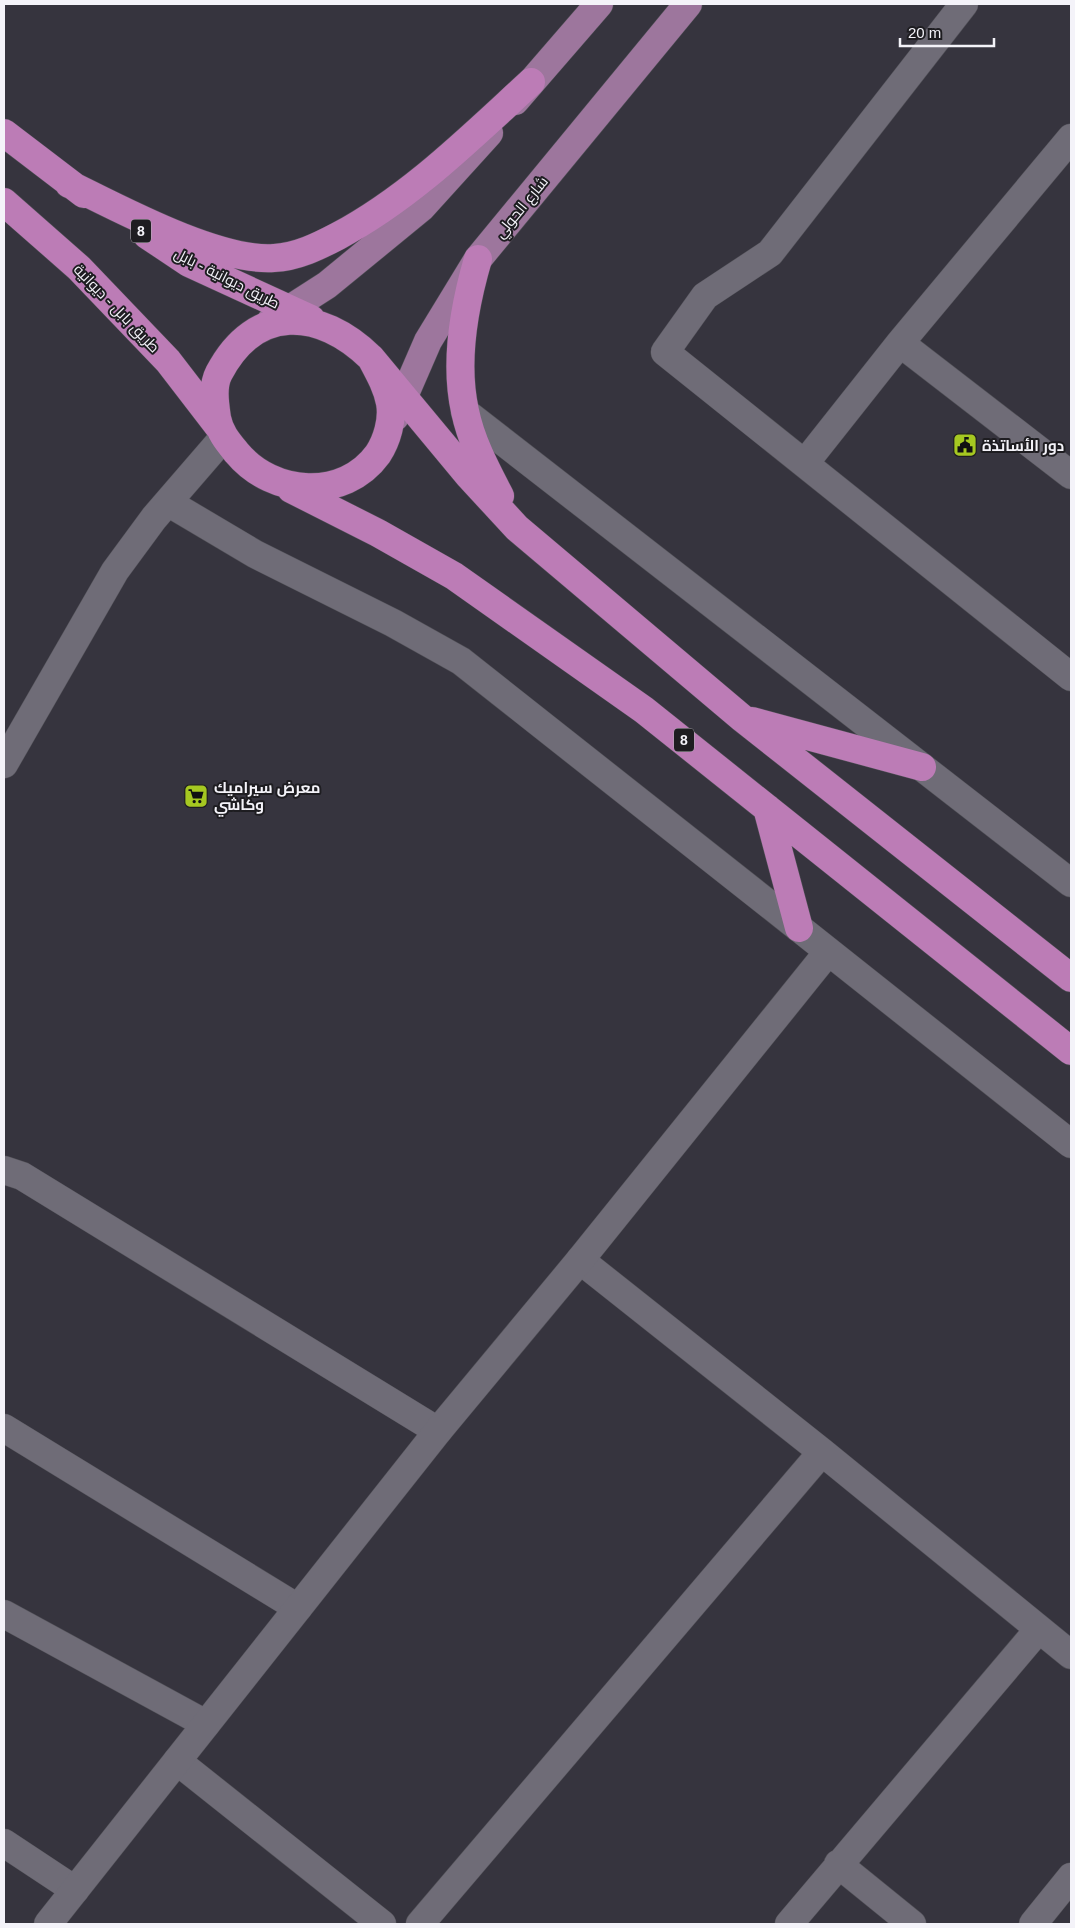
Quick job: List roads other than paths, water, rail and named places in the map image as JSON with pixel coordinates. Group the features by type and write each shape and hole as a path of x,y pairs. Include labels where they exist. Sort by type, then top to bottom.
{"highway":[{"path":"69,184 150,223 215,248 265,258 298,254 360,224 393,202 442,164 531,82"},
{"name":"طريق ديوانية - بابل","path":"4,133 69,184 189,262 333,329"},
{"name":"طريق بابل - ديوانية","path":"4,202 79,268 168,361 221,432"},
{"path":"478,259 467,296 461,385 465,412 486,470 517,528"},
{"path":"371,358 383,380 390,405 388,432 382,447 371,463 354,477 333,486 311,488 287,485 265,477 245,463 221,432 214,401 218,377 229,354 246,337 262,327 294,321 333,329 354,341 371,358 404,397 468,476 517,528 742,718 1071,978"},
{"name":"8","path":"265,477 378,533 454,576 644,710 1071,1051"},
{"path":"742,718 922,767"},
{"path":"767,808 799,928"}],"main road":[{"path":"246,337 328,285 421,208 455,173 599,4"},
{"name":"شارع الحولي","path":"388,432 428,341 478,259 688,4"}],"street":[{"path":"964,4 770,253 705,296 665,352 1071,677"},
{"path":"805,463 900,343 1071,138"},
{"path":"900,343 1071,475"},
{"path":"465,412 1071,883"},
{"path":"4,764 115,571 154,518 169,503 221,432"},
{"path":"169,503 255,554 461,660 1071,1144"},
{"path":"48,1924 438,1432 580,1260 828,952"},
{"path":"4,1170 22,1176 438,1432"},
{"path":"580,1260 822,1452 1071,1655"},
{"path":"4,1428 298,1608"},
{"path":"420,1924 822,1452"},
{"path":"4,1614 206,1724"},
{"path":"789,1924 1039,1629"},
{"path":"177,1761 382,1924"},
{"path":"4,1844 75,1890"},
{"path":"838,1864 912,1924"},
{"path":"1033,1924 1071,1877"}],"place":[{"name":"دور الأساتذة","path":"965,445"},
{"name":"معرض سيراميك وكاشي","path":"196,796"}]}
